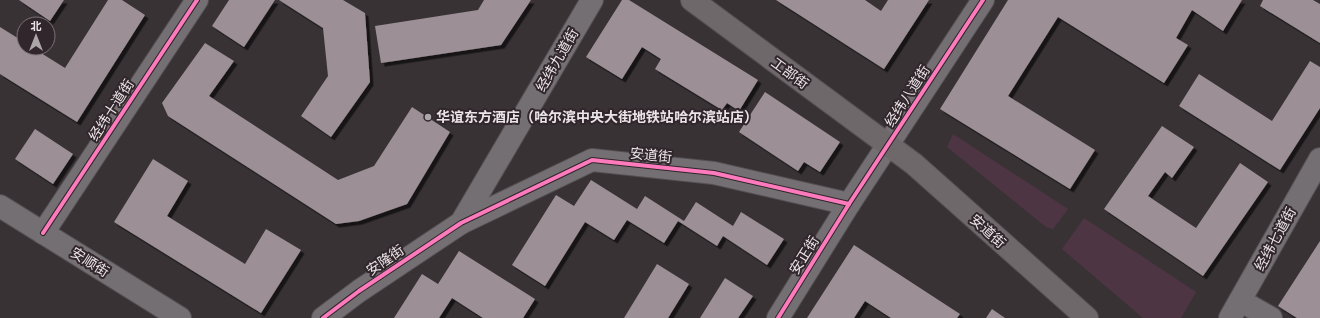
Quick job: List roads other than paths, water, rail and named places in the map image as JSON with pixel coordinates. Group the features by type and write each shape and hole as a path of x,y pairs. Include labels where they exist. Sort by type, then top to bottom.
{"main road":[{"name":"工部街","path":"692,0 888,145"},
{"name":"安道街","path":"888,145 914,164 1087,318"}],"street":[{"name":"经纬十道街","path":"43,233 197,0"},
{"name":"经纬九道街","path":"461,223 592,0"},
{"name":"经纬八道街","path":"849,204 983,0"},
{"name":"经纬七道街","path":"1235,309 1320,159"},
{"name":"安道街","path":"461,223 592,160 714,173 849,204"},
{"name":"安正街","path":"778,318 849,204"},
{"name":"安顺街","path":"0,206 180,318"},
{"name":"安隆街","path":"323,318 359,291 461,223"},
{"path":"1235,309 1271,318"}],"place":[{"name":"华谊东方酒店（哈尔滨中央大街地铁站哈尔滨站店）","path":"428,117"}]}
